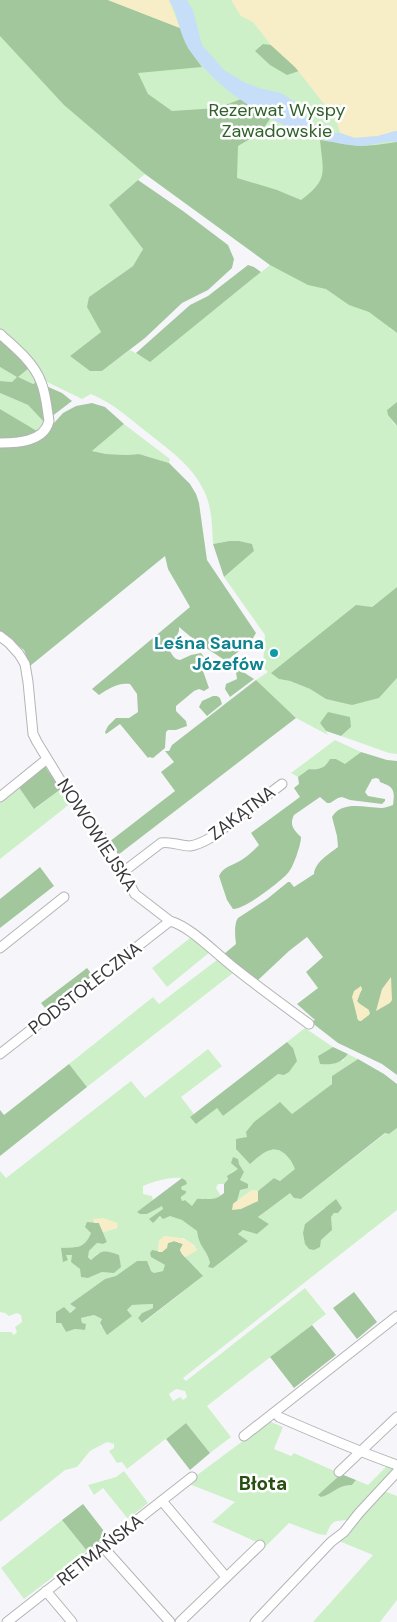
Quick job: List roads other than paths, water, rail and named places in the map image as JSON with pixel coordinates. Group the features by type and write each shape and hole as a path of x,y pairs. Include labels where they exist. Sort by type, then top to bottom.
{"street":[{"path":"0,334 36,372 42,383 49,422 49,425 38,437 20,442 0,443"},
{"name":"NOWOWIEJSKA","path":"0,636 9,642 20,654 25,664 33,734 67,790 106,843 135,894 170,921 179,924 231,966 309,1024"},
{"path":"0,797 47,759"},
{"name":"ZAKĄTNA","path":"123,872 161,843 169,842 190,846 202,843 282,784"},
{"path":"0,948 64,897"},
{"name":"PODSTOŁECZNA","path":"0,1054 170,921"},
{"path":"244,1436 397,1316"},
{"path":"274,1412 279,1417 360,1452 397,1465"},
{"path":"339,1472 397,1417"},
{"path":"255,1622 332,1542 344,1532 397,1472"},
{"name":"RETMAŃSKA","path":"7,1622 192,1477"},
{"path":"162,1501 226,1577"},
{"path":"180,1622 260,1544"},
{"path":"103,1547 170,1622"},
{"path":"46,1591 72,1622"}],"water":[{"path":"169,0 187,0 193,10 202,45 224,70 244,82 281,93 297,103 309,121 315,126 332,133 340,133 355,138 378,136 397,131 397,142 360,146 337,143 288,127 264,115 221,85 203,67 189,49"}],"place":[{"name":"Leśna Sauna Józefów","path":"274,653"}],"district":[{"name":"Błota","path":"263,1483"}],"park label":[{"name":"Rezerwat Wyspy Zawadowskie","path":"277,120"}]}
